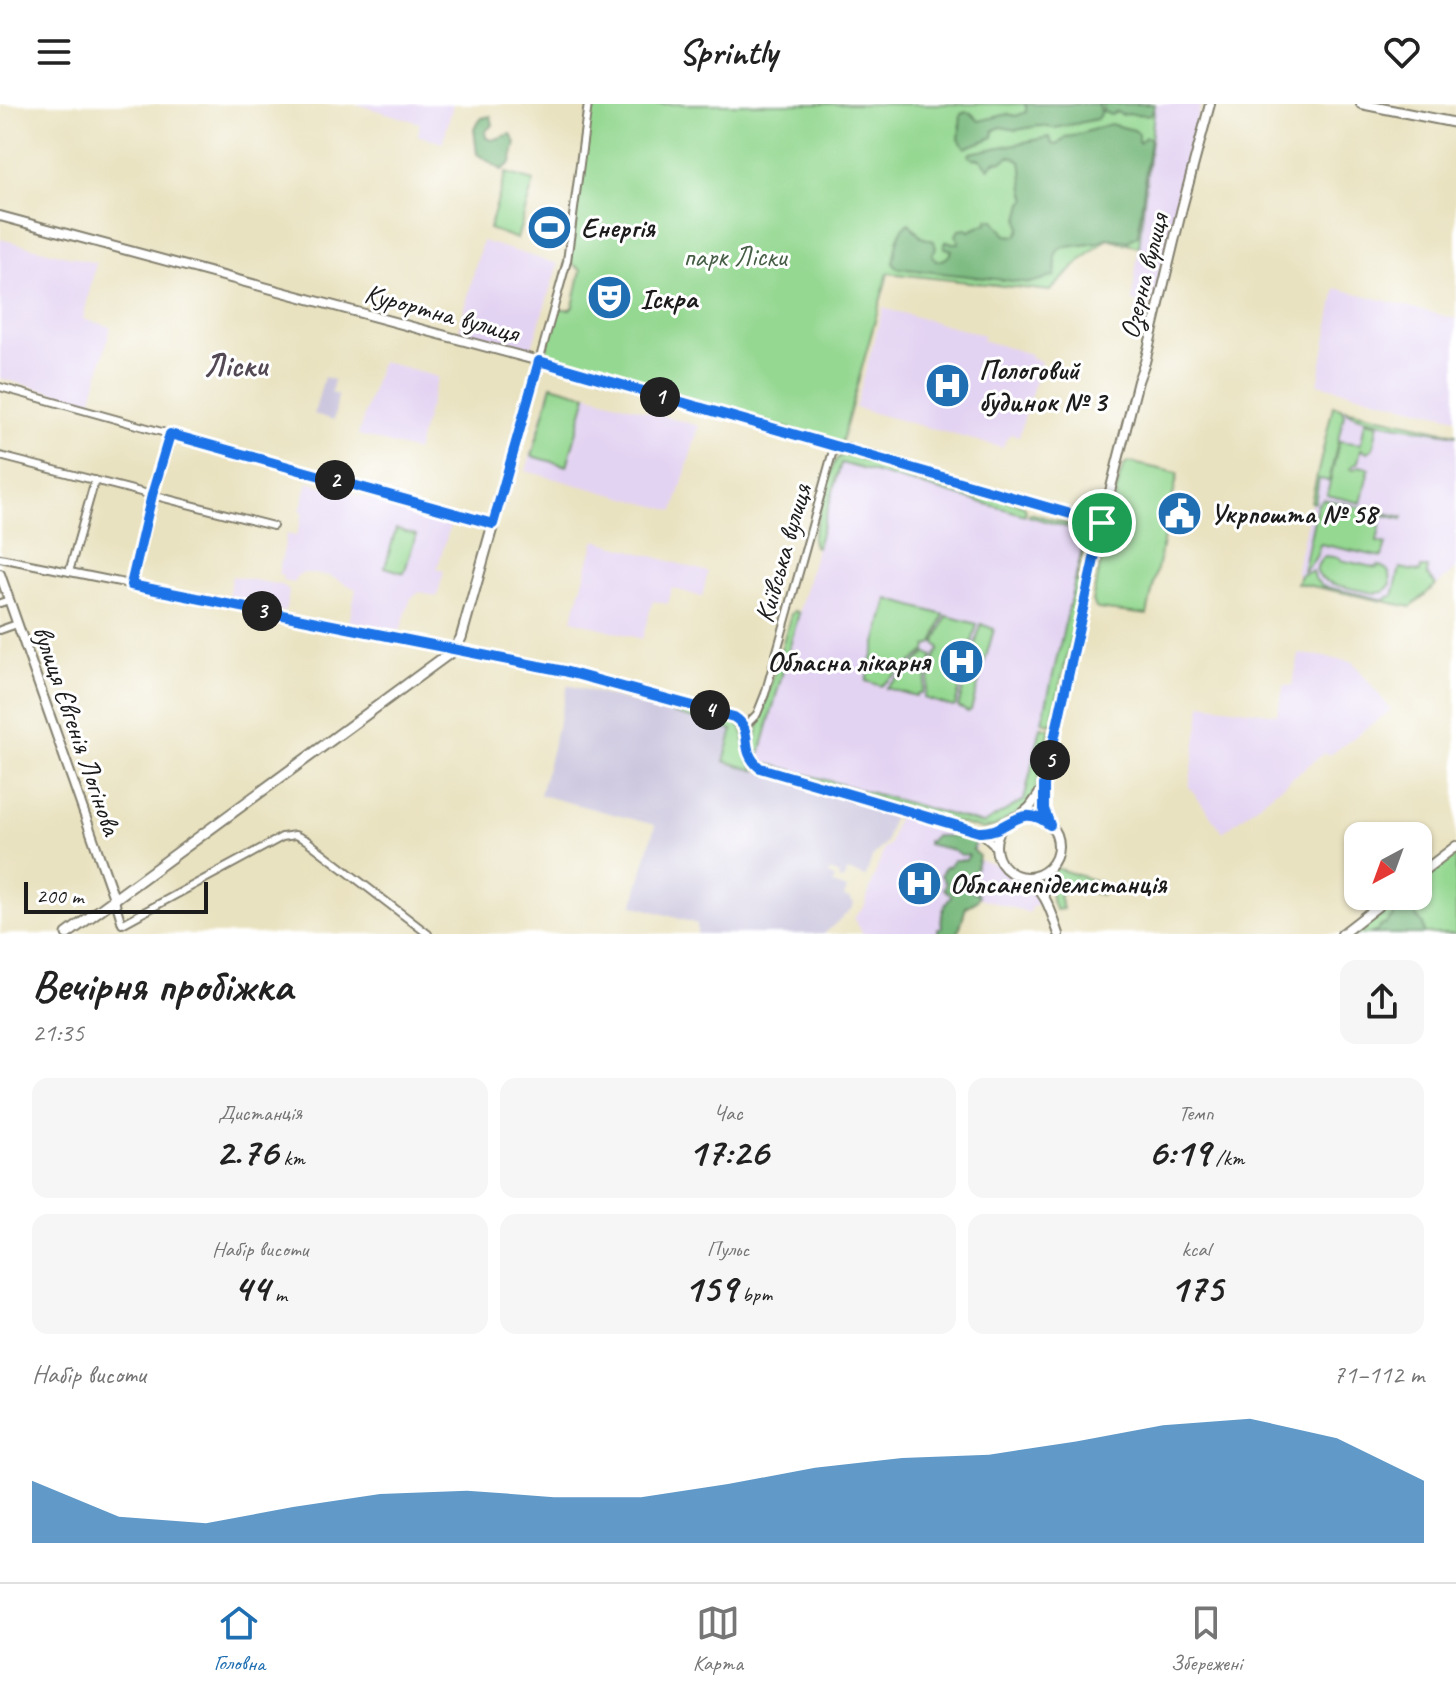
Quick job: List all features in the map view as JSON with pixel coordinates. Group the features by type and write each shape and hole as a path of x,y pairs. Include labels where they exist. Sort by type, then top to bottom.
{"main road":[{"name":"Курортна вулиця","path":"539,361 1102,523"},
{"path":"67,934 454,650 461,638 539,361"}],"street":[{"path":"539,361 567,261 588,104"},
{"name":"Озерна вулиця","path":"1050,825 1044,809 1044,785 1102,523 1210,104"},
{"path":"1361,104 1456,123"},
{"name":"Курортна вулиця","path":"0,216 539,361"},
{"path":"0,387 493,524"},
{"path":"131,585 170,434"},
{"name":"Київська вулиця","path":"744,727 757,714 765,694 834,447"},
{"path":"0,456 273,526"},
{"path":"69,572 95,480"},
{"path":"0,558 564,671 734,717 742,722 749,757 760,768 979,832 1005,826 1017,817 1037,817 1050,825 1056,834 1058,848 1045,884 1047,901"},
{"name":"вулиця Євгенія Логінова","path":"0,574 5,602 17,624 115,901"},
{"path":"0,630 17,624"},
{"name":"Озерна вулиця","path":"1017,817 1030,807 1044,785"},
{"path":"997,850 998,837 1005,826"},
{"path":"979,832 990,840 1007,869 1039,888 1059,934"},
{"path":"115,901 122,924 282,837 295,835 306,840 428,934"},
{"path":"1432,864 1456,846"},
{"path":"1023,877 1035,876 1050,867"},
{"path":"1342,934 1373,910"}],"shaded area":[{"path":"356,104 453,104 443,143 417,135 420,123"},
{"path":"1155,104 1201,104 1146,333 1132,329 1138,303 1132,301"},
{"path":"0,239 96,263 83,319 111,327 91,403 0,378"},
{"path":"482,241 558,264 531,350 459,331"},
{"path":"1336,288 1456,319 1456,418 1318,384"},
{"name":"Пологовий будинок № 3","path":"883,308 984,335 982,340 1031,354 1030,358 1041,361 1019,436 1011,434 1003,448 855,408"},
{"path":"381,361 438,377 416,451 358,435"},
{"path":"324,377 334,380 331,393 338,395 334,420 314,414"},
{"path":"551,384 699,426 674,511 526,471"},
{"path":"1333,406 1456,433 1456,569 1411,607 1297,583 1296,571"},
{"name":"Обласна лікарня","path":"840,463 1087,533 1024,800 983,824 758,761"},
{"path":"308,482 452,520 437,569 444,571 437,597 420,592 411,598 400,631 349,622 356,589 330,576 304,573 296,577 294,583 282,581 283,576 278,575 287,534 296,536"},
{"path":"595,540 708,572 702,597 672,588 668,604 653,601 642,639 572,620"},
{"path":"232,576 287,588 289,593 285,612 227,600"},
{"path":"1299,654 1353,662 1391,710 1330,755 1324,753 1223,832 1189,787 1202,704 1277,714 1284,685 1292,686"},
{"path":"568,685 734,730 725,761 894,812 886,842 872,858 866,877 847,871 843,881 830,871 828,875 835,878 833,884 847,889 844,897 854,904 851,909 824,934 697,934 697,924 633,905 655,825 540,795"},
{"name":"Облсанепідемстанція","path":"898,814 979,838 951,934 863,934 854,918 864,907"},
{"path":"979,860 1001,866 1009,875 1025,881 1034,887 1042,901 1031,908 1030,913 970,895"}],"green space":[{"name":"парк Ліски","path":"590,104 1155,104 1139,247 1107,239 1050,291 888,273 841,444 550,360 545,353 557,311 573,306 581,270 570,262"},
{"path":"1024,104 1099,104 1101,113 1097,119 1055,128 1039,126 1016,130 1001,127 994,130 993,137 965,148 959,139 961,114 971,113 979,121 1008,114 1016,116 1026,112"},
{"path":"1103,104 1155,104 1151,114 1121,115 1117,112 1111,115 1103,112"},
{"path":"491,116 493,125 485,131 486,138 492,140 511,134 516,143 511,163 502,170 477,154 474,128 482,118"},
{"path":"1110,124 1134,130 1138,133 1139,143 1145,137 1150,140 1138,235 1128,241 1106,238 1098,243 1060,248 1055,255 1055,276 1030,283 897,268 893,263 899,235 909,223 921,237 934,241 936,248 932,255 936,261 951,253 952,250 944,245 947,241 959,243 956,235 959,230 969,231 987,223 988,219 994,220 1006,235 1016,236 1020,229 1023,203 1027,199 1021,162 1011,156 994,162 989,168 980,159 969,156 970,153 1050,137 1052,144 1058,145 1065,137"},
{"path":"506,173 534,181 517,239 489,229"},
{"path":"552,385 587,395 567,466 532,456"},
{"path":"1333,406 1341,408 1344,414 1329,481 1319,479 1315,502 1311,502"},
{"path":"1345,409 1456,434 1456,435 1365,419"},
{"path":"1365,421 1378,424 1373,448 1368,452 1361,449 1358,462 1350,468 1369,468 1361,503 1327,495 1339,441 1361,444"},
{"path":"847,455 912,473 916,484 841,463 817,547 814,546 812,539 834,463 839,457"},
{"path":"1128,462 1178,473 1147,615 1098,609 1092,601 1120,476"},
{"path":"928,478 1023,505 1025,515 920,485"},
{"path":"1323,499 1403,517 1382,517 1377,542 1386,544 1382,557 1320,544 1315,558 1303,572 1317,505"},
{"path":"1030,513 1088,532 1076,581 1084,584 1051,724 1042,722 1086,533 1028,516"},
{"path":"396,529 416,535 404,573 385,567"},
{"path":"1325,556 1377,568 1378,565 1390,574 1391,584 1384,592 1375,593 1332,584 1317,573 1318,565"},
{"path":"1400,568 1420,572 1421,568 1428,568 1427,574 1436,585 1411,607 1297,583 1300,575 1312,571 1322,586 1386,600 1393,596"},
{"path":"888,599 944,615 933,643 927,646 926,651 881,686 866,681"},
{"path":"794,611 799,613 758,761 983,824 1024,800 1041,727 1050,729 1036,790 1028,806 995,827 981,829 760,766 751,755"},
{"path":"947,616 977,624 953,707 924,698 939,651 935,643"},
{"path":"981,624 994,629 968,712 958,707"},
{"path":"927,653 933,656 922,693 916,696 886,688"},
{"path":"673,705 735,722 743,733 748,758 757,771 724,761 733,730 669,712"},
{"path":"934,836 972,838 973,850 979,856 971,889 979,896 977,901 966,907 958,934 938,932 942,928 944,907 952,896 944,889 946,884 941,875 954,860 966,860 969,855 927,844"},
{"path":"1456,852 1456,934 1350,934 1380,910 1432,910 1432,870"},
{"path":"1055,868 1100,882 1101,895 1069,886 1059,896 1063,909 1056,910 1050,889 1050,878"},
{"path":"1416,910 1424,934 1370,934 1393,918 1395,912"}],"place":[{"name":"Енергія","path":"550,227"},
{"name":"Іскра","path":"609,298"},
{"name":"Пологовий будинок № 3","path":"948,385"},
{"name":"Укрпошта № 58","path":"1179,513"},
{"name":"Обласна лікарня","path":"961,661"},
{"name":"Облсанепідемстанція","path":"919,883"}],"district":[{"name":"Ліски","path":"235,365"}],"route":[{"path":"539,361 1102,523 1044,785 1044,809 1050,825 1037,817 1022,816 997,830 985,832 760,768 749,757 742,722 734,717 564,671 131,585 170,434 493,524 539,361"}]}
